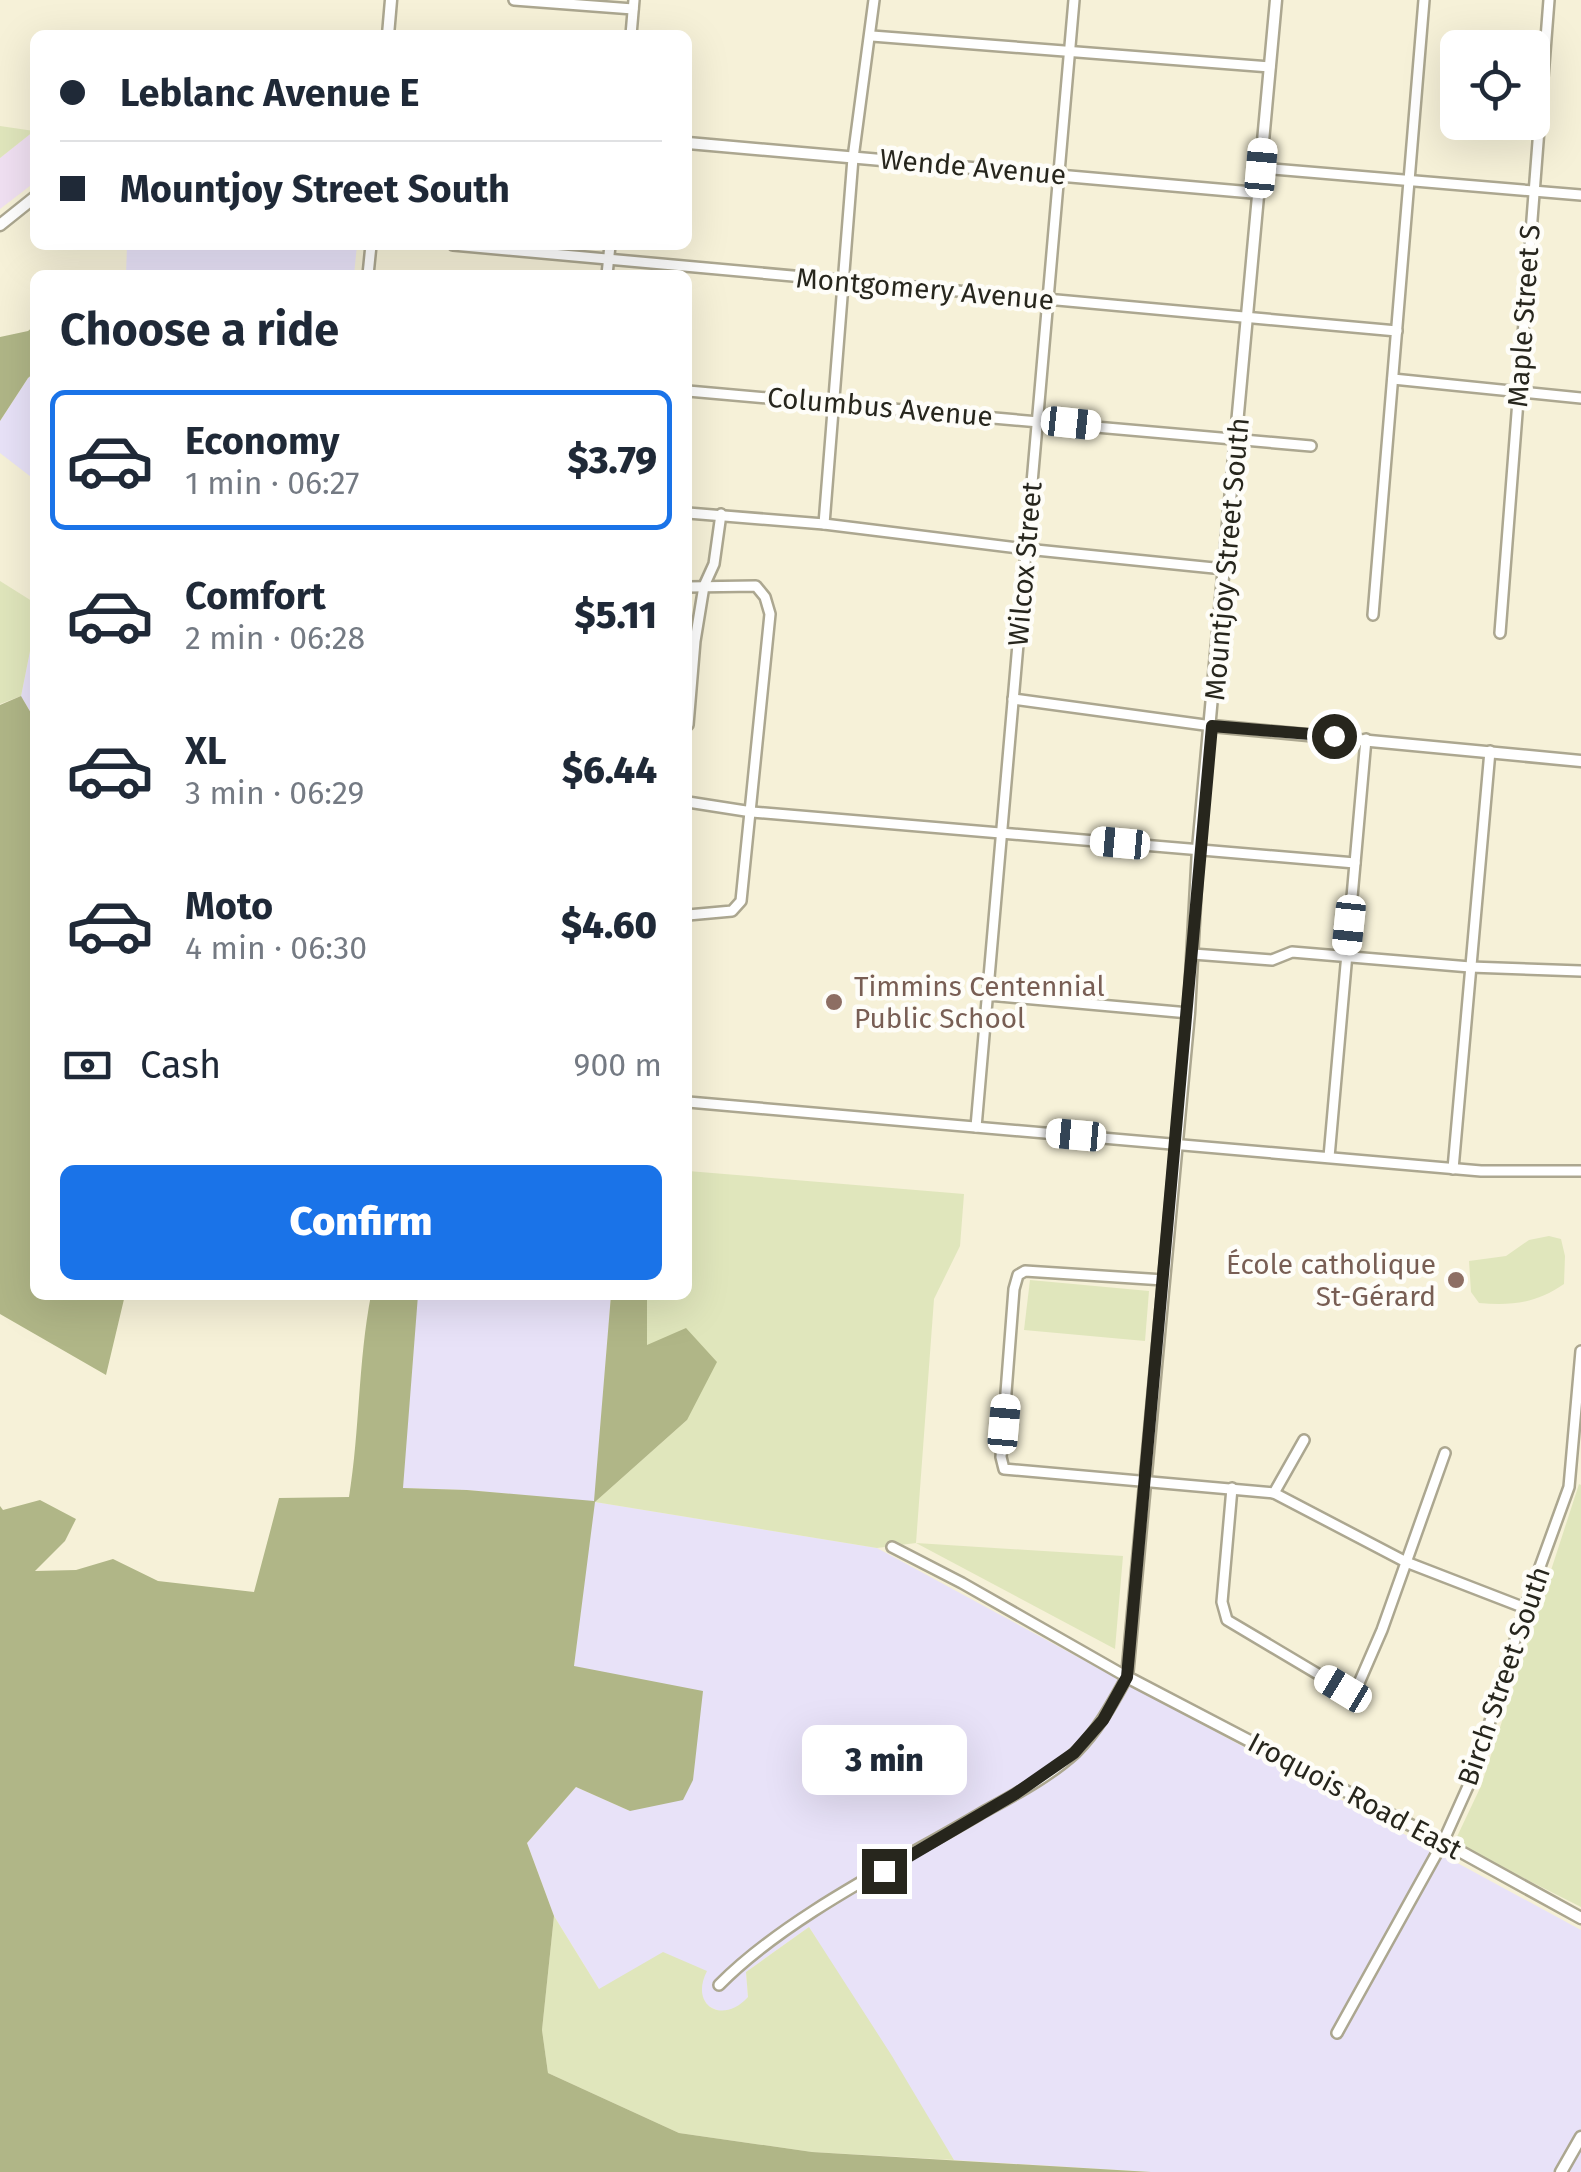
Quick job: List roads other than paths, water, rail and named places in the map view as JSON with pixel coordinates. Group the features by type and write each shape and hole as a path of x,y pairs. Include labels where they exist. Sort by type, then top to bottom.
{"street":[{"path":"388,30 391,0"},
{"path":"514,0 634,5 631,30"},
{"path":"824,524 853,158 874,0"},
{"name":"Wilcox Street","path":"976,1127 1074,0"},
{"name":"Mountjoy Street South","path":"719,1985 736,1967 801,1922 1015,1794 1074,1753 1103,1720 1127,1677 1276,0"},
{"path":"1373,615 1424,0"},
{"name":"Maple Street S","path":"1500,632 1549,0"},
{"path":"872,36 1270,68"},
{"name":"Wende Avenue","path":"692,142 1258,193"},
{"path":"1261,168 1581,196"},
{"path":"0,225 30,201"},
{"name":"Montgomery Avenue","path":"513,250 1397,330"},
{"path":"607,270 609,250"},
{"path":"1393,378 1581,398"},
{"name":"Columbus Avenue","path":"692,391 1311,446"},
{"path":"692,512 1224,568"},
{"path":"692,676 704,586 714,564 721,514"},
{"path":"692,588 756,586 770,614 741,901 732,911 692,915"},
{"path":"1013,699 1212,726 1581,761"},
{"path":"1329,1157 1366,739"},
{"path":"1453,1169 1490,751"},
{"path":"692,803 752,812 1355,864"},
{"path":"1193,954 1272,960 1292,952 1470,967 1581,971"},
{"path":"988,994 1189,1013"},
{"path":"692,1102 1453,1169 1581,1171"},
{"path":"1164,1280 1025,1270 1018,1275 1001,1457 1004,1470 1274,1493 1406,1562 1525,1608"},
{"name":"Birch Street South","path":"1337,2033 1443,1842 1474,1773 1525,1608 1570,1487 1581,1351"},
{"path":"1274,1493 1304,1440"},
{"path":"1232,1488 1222,1602 1228,1620 1343,1689 1359,1683 1445,1453"},
{"path":"892,1548 962,1583 1127,1677"},
{"name":"Iroquois Road East","path":"1127,1677 1581,1918"},
{"path":"1561,2172 1581,2137"}],"place":[{"name":"Timmins Centennial Public School","path":"834,1002"},
{"name":"École catholique St-Gérard","path":"1456,1280"}]}
